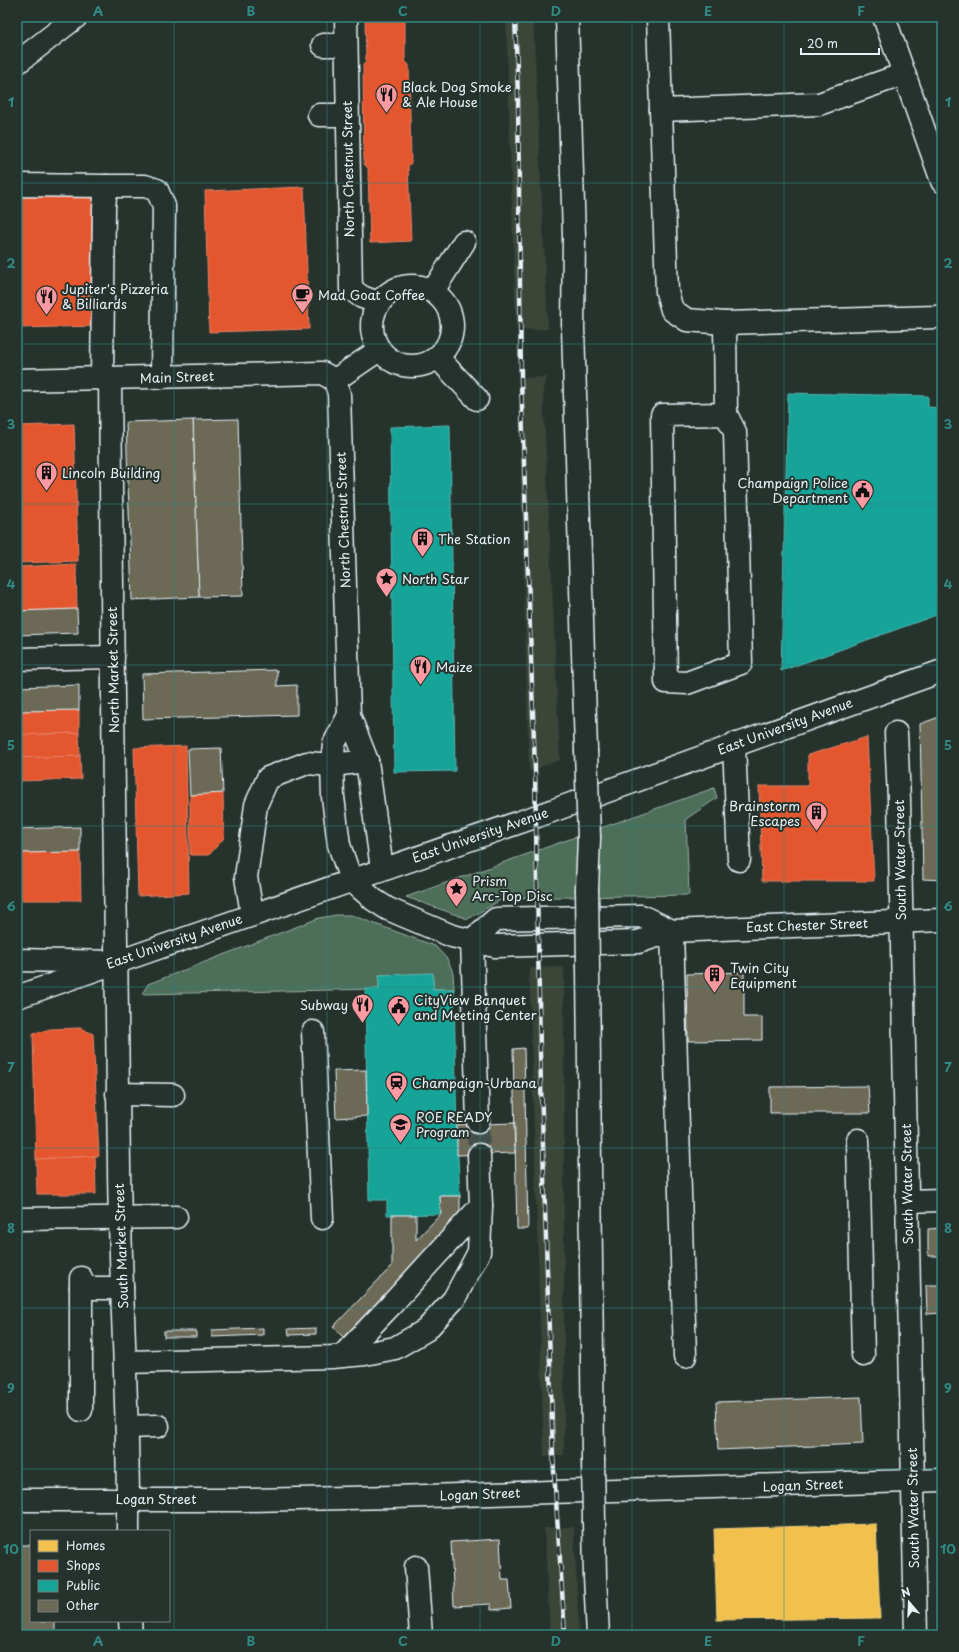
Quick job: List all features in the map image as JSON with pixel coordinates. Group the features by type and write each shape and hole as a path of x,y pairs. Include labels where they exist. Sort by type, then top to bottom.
{"street":[{"path":"17,63 76,17"},
{"name":"North Chestnut Street","path":"346,17 351,289 362,297 379,303"},
{"path":"567,17 574,236 573,328 588,838 587,889 593,1459 595,1577 598,1635"},
{"path":"658,17 667,292 672,310 687,320 725,323 942,315"},
{"path":"884,17 942,181"},
{"path":"323,45 346,45"},
{"path":"661,110 819,104 904,74"},
{"path":"319,115 347,115"},
{"path":"17,185 145,186 157,190 164,206 162,377"},
{"name":"North Market Street","path":"106,186 104,208 106,379 113,657 115,962"},
{"path":"433,291 464,242"},
{"path":"407,286 421,286 433,291 441,297 448,306 452,316 453,329 451,340 446,350 438,358 426,364 412,367 400,365 388,359 379,350 374,340 372,328 373,315 379,303 385,295 394,290 407,286"},
{"path":"725,323 726,414 735,432 741,664 687,683 666,682 662,415 726,414"},
{"path":"334,380 379,350"},
{"path":"438,358 477,399"},
{"name":"Main Street","path":"17,380 322,373 334,380"},
{"name":"North Chestnut Street","path":"334,380 339,394 348,715 367,761 382,869"},
{"path":"17,659 113,657"},
{"name":"East University Avenue","path":"17,997 546,813 942,670"},
{"name":"North Chestnut Street","path":"348,715 334,744 332,765 333,797 339,845 351,880"},
{"name":"South Water Street","path":"896,733 899,799 916,1635"},
{"path":"734,744 739,860"},
{"path":"252,914 246,877 256,806 268,778 307,763 332,765 367,761"},
{"name":"East Chester Street","path":"351,880 374,900 388,909 452,936 495,946 638,942 672,931 942,920"},
{"path":"672,931 685,1356"},
{"path":"472,940 478,1122"},
{"path":"17,960 115,962"},
{"name":"South Market Street","path":"115,962 119,1217 127,1427 128,1530"},
{"path":"313,1032 322,1218"},
{"path":"117,1094 173,1095"},
{"path":"858,1140 863,1355"},
{"path":"125,1362 332,1357 365,1354 395,1348 426,1330 454,1299 479,1252 481,1206 479,1155"},
{"path":"907,1201 942,1200"},
{"path":"343,1355 391,1305 481,1206"},
{"path":"17,1219 176,1217"},
{"path":"81,1410 81,1283 122,1288"},
{"path":"127,1427 158,1426"},
{"name":"Logan Street","path":"17,1500 244,1500 394,1497 942,1480"},
{"path":"416,1567 421,1635"},
{"path":"130,1622 131,1635"}],"shaded area":[{"path":"506,17 533,17 548,329 516,330"},
{"path":"547,377 543,388 560,760 529,771 518,378"},
{"path":"564,967 564,1455 544,1456 529,968"},
{"path":"574,1527 579,1635 550,1635 544,1528"}],"green space":[{"path":"714,788 717,798 686,819 689,895 504,898 468,919 406,897"},
{"path":"336,915 351,915 435,946 448,960 453,973 454,989 433,989 433,974 379,975 379,989 142,994 148,984 319,918"}],"building: Homes":[{"path":"876,1524 880,1618 717,1620 714,1529"}],"building: Shops":[{"name":"Black Dog Smoke & Ale House","path":"365,17 405,17 405,61 409,65 411,163 408,166 411,241 370,243 368,168 364,164 363,65 366,62"},
{"path":"304,187 309,329 209,332 205,191"},
{"path":"96,190 100,326 17,328 17,192"},
{"name":"Lincoln Building","path":"74,424 78,561 17,563 17,426"},
{"path":"76,564 77,609 17,611 17,567"},
{"path":"79,710 79,733 17,735 17,711"},
{"path":"79,733 80,756 17,758 17,735"},
{"name":"Brainstorm Escapes","path":"867,737 874,881 762,881 759,786 808,786 808,755"},
{"path":"186,746 189,893 138,896 134,748"},
{"path":"80,756 81,779 17,781 17,758"},
{"path":"223,793 224,838 209,855 190,855 190,795"},
{"path":"80,852 81,900 17,900 17,853"},
{"path":"80,1028 93,1034 99,1156 36,1159 33,1034 50,1029"},
{"path":"95,1156 96,1194 37,1194 36,1159"}],"building: Public":[{"name":"Champaign Police Department","path":"788,393 928,396 928,407 942,408 942,613 781,671"},
{"name":"The Station","path":"450,425 455,771 394,772 390,427"},
{"path":"433,973 433,989 454,989 457,1138 460,1196 440,1196 441,1214 387,1215 387,1200 369,1200 365,989 379,989 379,975"}],"building: Other":[{"path":"238,419 243,596 199,597 193,420"},
{"path":"193,420 199,597 132,600 126,422"},
{"path":"77,609 78,633 17,635 17,611"},
{"path":"277,670 277,686 297,685 297,715 143,719 142,674"},
{"path":"79,685 79,710 17,711 17,687"},
{"path":"942,716 942,880 923,879 920,724"},
{"path":"221,748 223,793 190,795 188,749"},
{"path":"80,827 80,852 17,853 17,829"},
{"name":"Twin City Equipment","path":"744,972 744,1017 762,1017 762,1040 688,1041 687,974"},
{"path":"524,1048 528,1229 517,1229 513,1049"},
{"path":"366,1070 367,1116 336,1118 334,1071"},
{"path":"868,1086 870,1113 770,1113 770,1087"},
{"path":"514,1123 515,1153 457,1155 457,1125"},
{"path":"440,1196 460,1196 460,1222 345,1339 333,1327 392,1266 392,1215 416,1215 416,1240 441,1214"},
{"path":"942,1228 942,1256 928,1256 928,1229"},
{"path":"926,1285 942,1285 942,1313 927,1314"},
{"path":"263,1328 263,1335 212,1337 212,1330"},
{"path":"316,1328 316,1334 289,1335 288,1329"},
{"path":"164,1331 196,1331 196,1337 164,1337"},
{"path":"861,1397 863,1444 718,1450 716,1402"},
{"path":"500,1539 502,1580 509,1580 511,1608 491,1610 491,1604 454,1606 451,1542"},
{"path":"17,1545 30,1545 30,1622 55,1622 55,1635 17,1635"}],"tunnel":[{"path":"478,1122 479,1155"}],"railway":[{"path":"515,17 518,96 521,379 535,769 540,1053 553,1456 565,1635"}],"place":[{"name":"Black Dog Smoke & Ale House","path":"387,114"},
{"name":"Mad Goat Coffee","path":"302,314"},
{"name":"Jupiter's Pizzeria & Billiards","path":"47,316"},
{"name":"Lincoln Building","path":"47,492"},
{"name":"Champaign Police Department","path":"863,510"},
{"name":"The Station","path":"422,558"},
{"name":"North Star","path":"387,598"},
{"name":"Maize","path":"420,686"},
{"name":"Brainstorm Escapes","path":"816,832"},
{"name":"Prism Arc-Top Disc","path":"456,908"},
{"name":"Twin City Equipment","path":"715,994"},
{"name":"Subway","path":"363,1024"},
{"name":"CityView Banquet and Meeting Center","path":"398,1026"},
{"name":"Champaign-Urbana","path":"397,1102"},
{"name":"ROE READY Program","path":"401,1144"}]}
